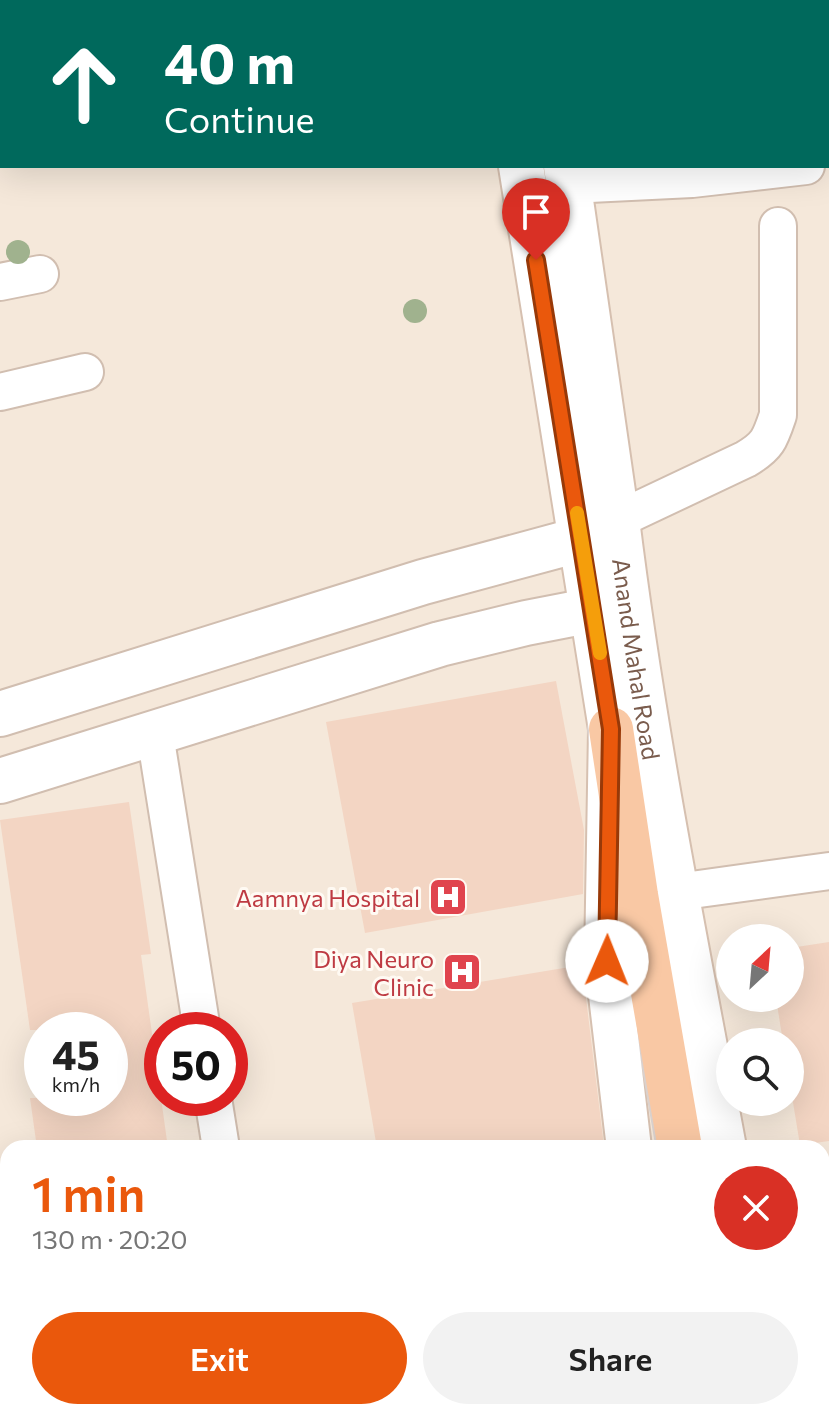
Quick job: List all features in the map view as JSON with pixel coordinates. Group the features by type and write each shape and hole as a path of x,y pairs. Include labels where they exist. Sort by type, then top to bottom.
{"highway":[{"path":"611,729 656,894 679,1140"}],"main road":[{"name":"Anand Mahal Road","path":"521,168 595,541 622,562 642,695 656,894 722,1140"},
{"name":"Anand Mahal Road","path":"568,176 595,541 593,610 611,729 607,961 628,1140"},
{"path":"0,714 423,582 595,541"},
{"path":"0,781 440,644 593,610"}],"street":[{"path":"568,176 692,179 788,168"},
{"path":"595,541 763,449 773,432 778,415 778,226"},
{"path":"0,282 40,274"},
{"path":"0,392 85,372"},
{"path":"155,734 199,1012"},
{"path":"656,894 829,871"},
{"path":"216,1116 220,1140"}],"shaded area":[{"path":"0,168 829,168 829,1140 0,1140"}],"building":[{"path":"556,681 584,830 583,894 365,933 326,722"},
{"path":"129,802 151,954 141,955 149,1012 144,1012 144,1116 164,1116 167,1140 36,1140 33,1116 128,1116 128,1012 27,1012 0,820"},
{"path":"829,942 829,1140 799,1140 795,1116 804,1116 804,1028 781,1028 778,1012 804,1012 804,946"},
{"path":"582,965 603,1140 376,1140 352,1003"}],"slow traffic":[{"path":"577,513 600,653"}],"place":[{"name":"Aamnya Hospital","path":"448,897"},
{"name":"Diya Neuro Clinic","path":"462,972"}],"route":[{"path":"536,260 611,729 607,961"}]}
